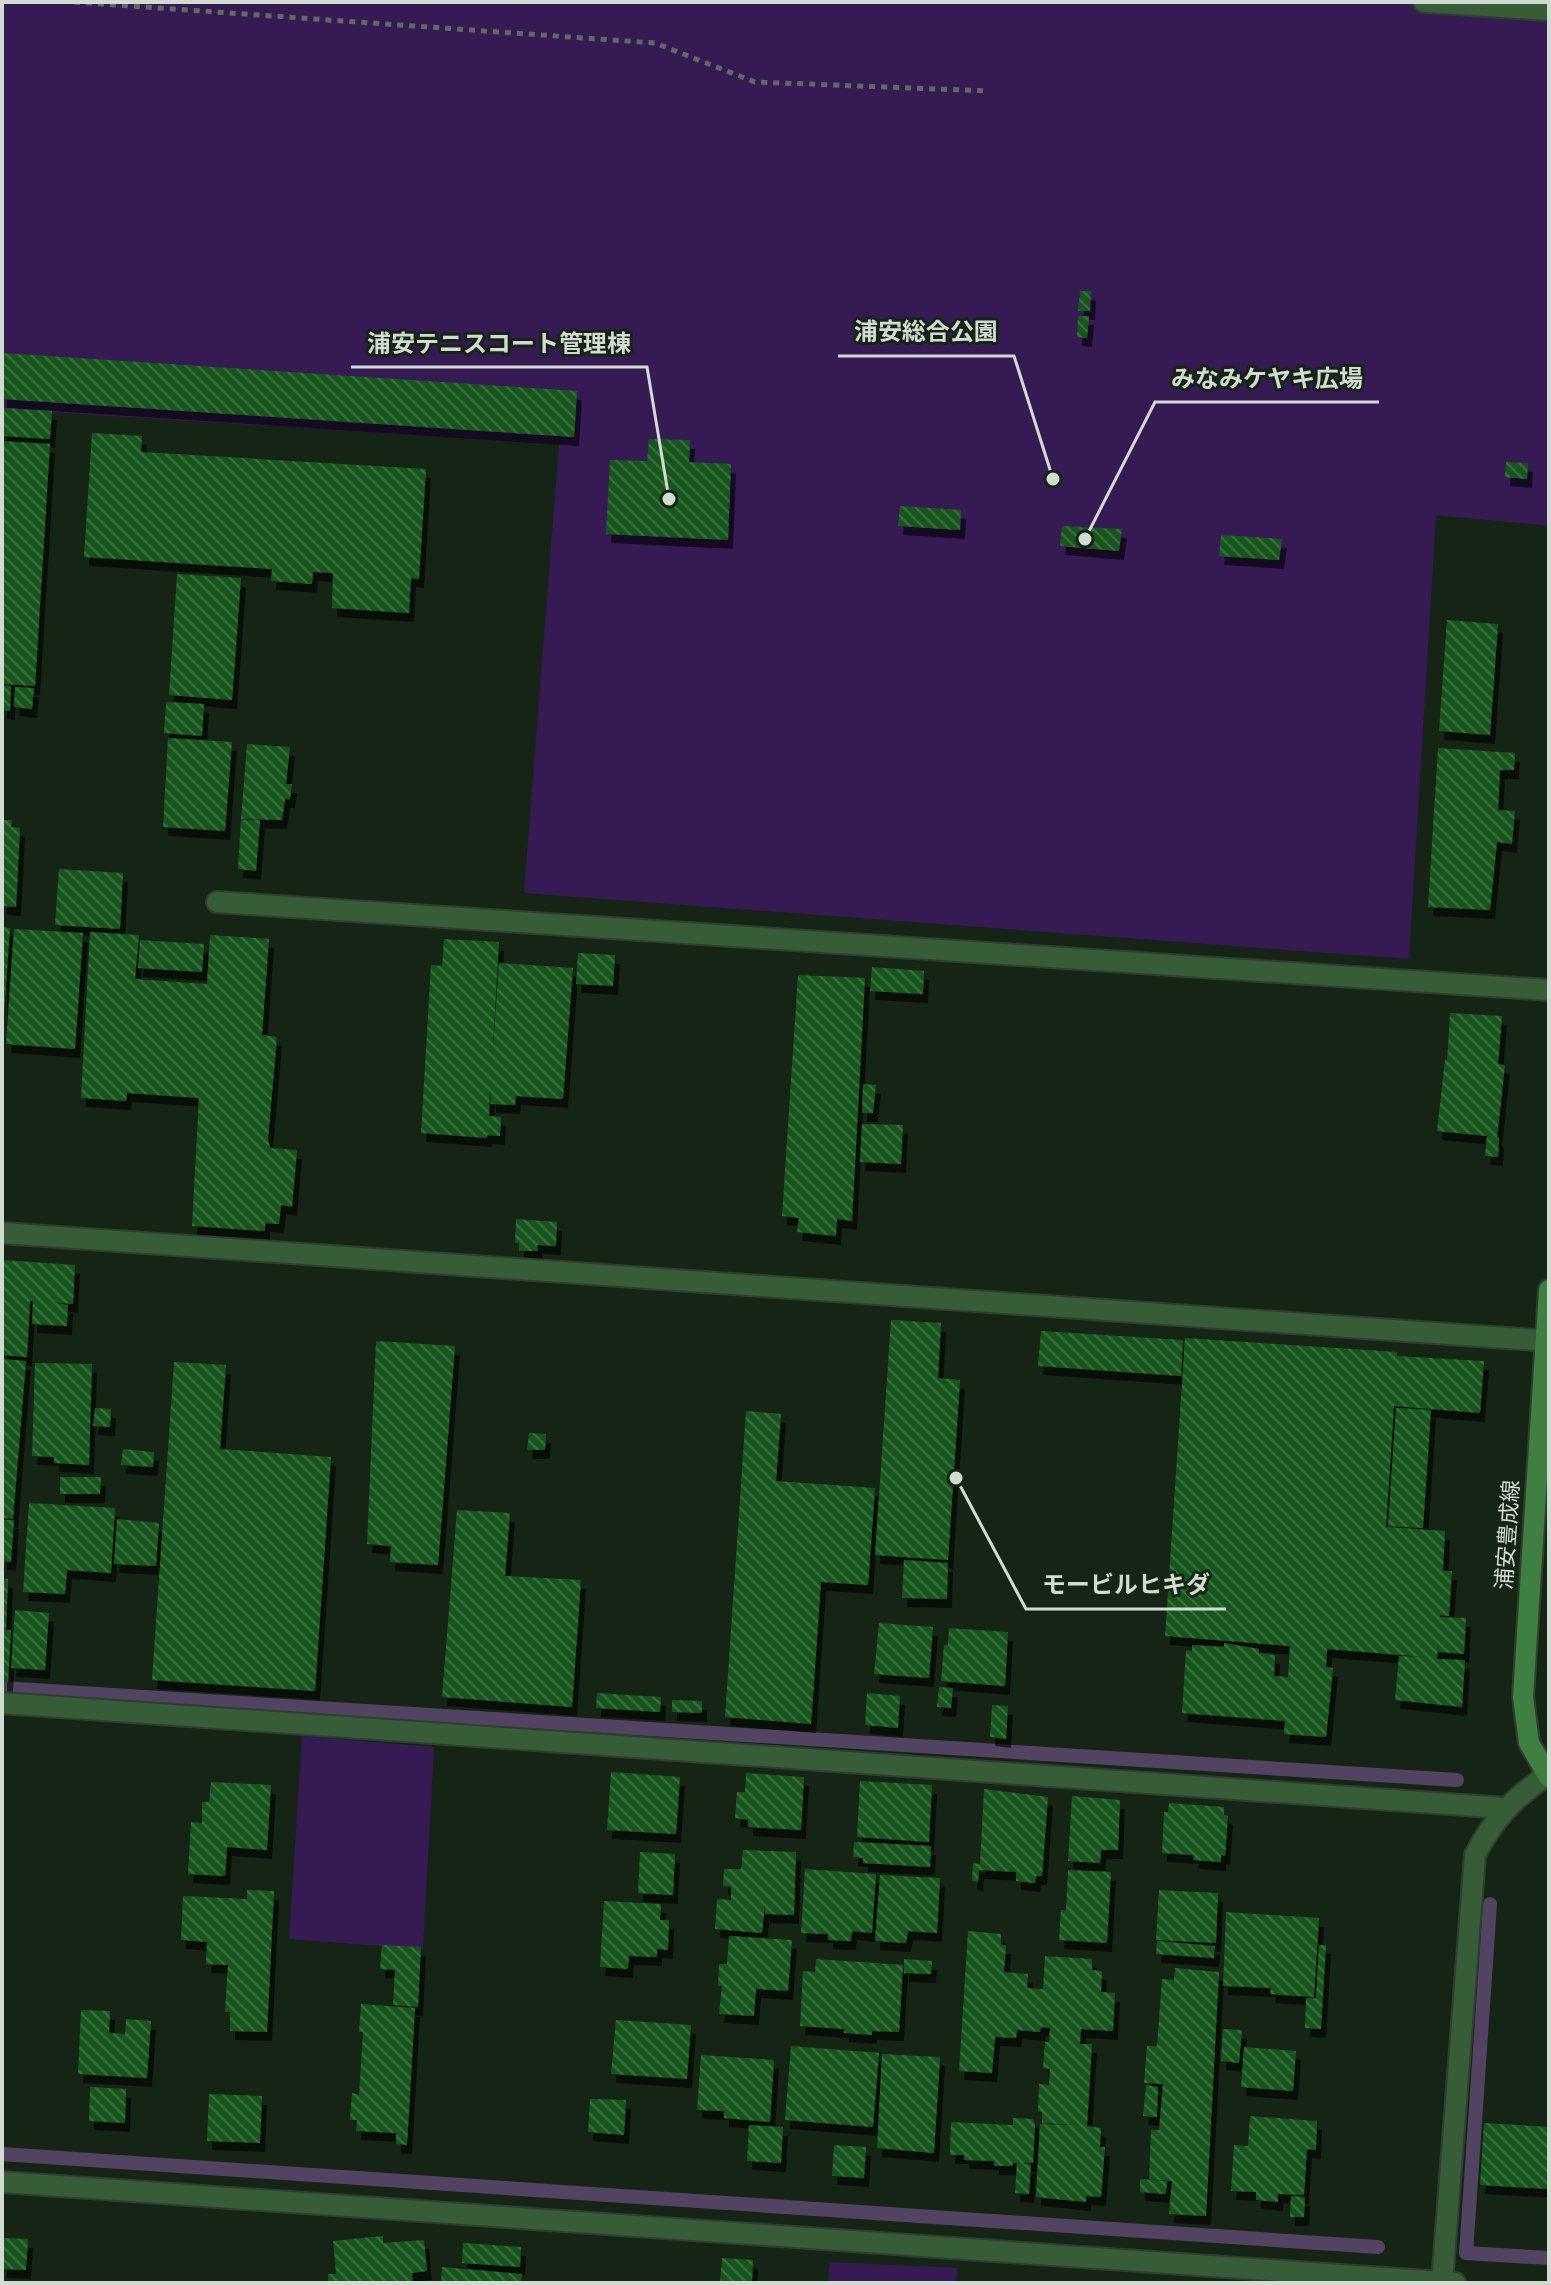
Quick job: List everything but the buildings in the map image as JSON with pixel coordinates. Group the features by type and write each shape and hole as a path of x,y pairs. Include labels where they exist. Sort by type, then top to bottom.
{"main road":[{"name":"浦安豊成線","path":"1548,1776 1529,1743 1523,1697 1549,1290"}],"street":[{"path":"1424,2 1549,10"},
{"path":"217,902 1549,990"},
{"path":"2,1233 1547,1341"},
{"path":"2,1703 1506,1808"},
{"path":"1442,2283 1475,1855 1486,1833 1506,1808 1548,1776"},
{"path":"2,2182 1455,2283"}],"path":[{"path":"74,2 655,43 755,82 989,91"}],"shaded area":[{"path":"2,2 1549,2 1549,526 1436,515 1409,959 524,893 559,444 2,409"},
{"path":"302,1736 434,1747 423,1949 289,1939"},
{"path":"830,2262 957,2268 956,2283 828,2283"}],"waterway":[{"path":"2,1688 1457,1780"},
{"path":"1490,1904 1466,2253 1549,2258"},
{"path":"2,2154 1378,2247"}],"place":[{"name":"浦安総合公園","path":"1053,479"},
{"name":"浦安テニスコート管理棟","path":"669,499"},
{"name":"みなみケヤキ広場","path":"1085,539"},
{"name":"モービルヒキダ","path":"956,1478"}]}
